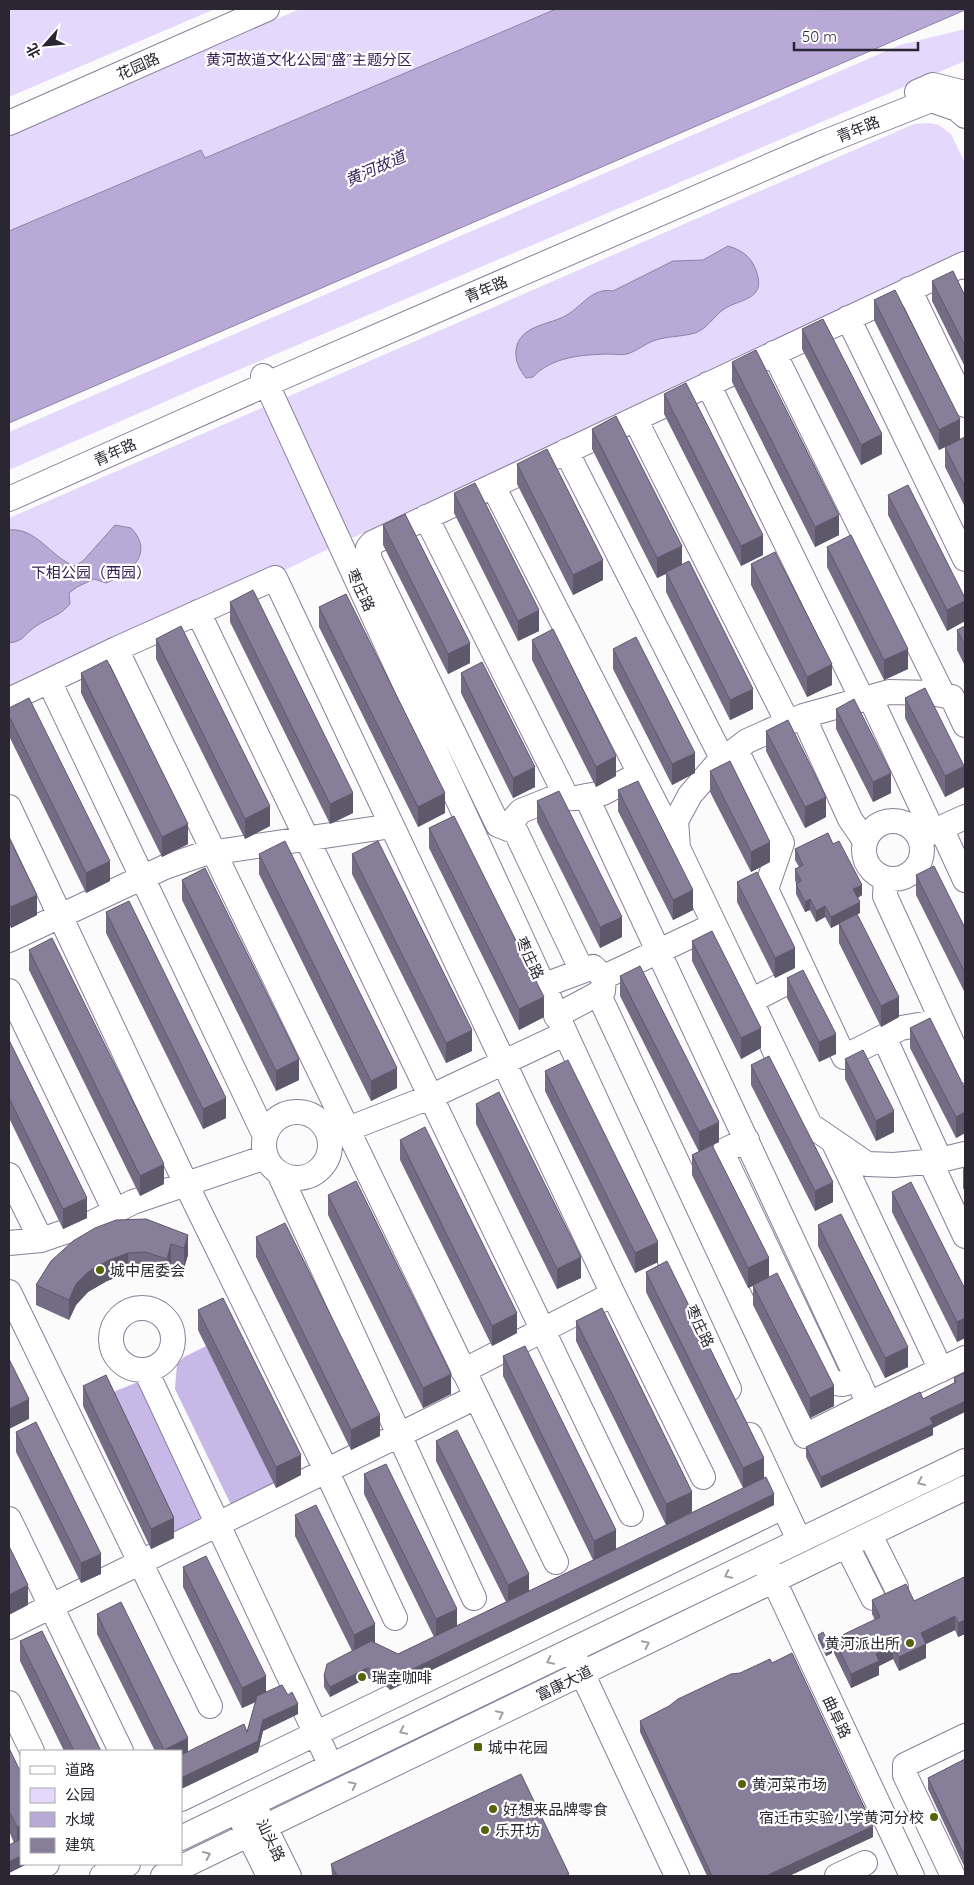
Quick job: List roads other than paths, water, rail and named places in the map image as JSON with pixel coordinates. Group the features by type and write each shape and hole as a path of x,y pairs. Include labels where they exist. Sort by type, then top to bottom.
{"street":[{"name":"花园路","path":"9,123 267,9"},
{"name":"青年路","path":"9,499 265,380 933,85 965,93"},
{"name":"青年路","path":"9,489 820,144 931,100 957,109 965,116"},
{"path":"965,267 964,264 848,318 426,517 372,543 368,548 370,560 498,825 516,832 595,980 805,1436 965,1358"},
{"path":"910,289 965,405"},
{"path":"848,318 965,558"},
{"path":"774,353 943,695"},
{"name":"枣庄路","path":"265,380 542,986 799,1540"},
{"path":"708,384 866,698 931,833 965,880"},
{"path":"635,419 795,720 850,819 865,841"},
{"path":"566,451 729,755 782,843 766,889 844,1057 902,1028 942,1021"},
{"path":"493,486 678,848 810,1125 832,1142 867,1164 894,1166 935,1161 965,1154"},
{"path":"426,517 659,951 869,1404"},
{"path":"9,700 116,649 275,578 613,1294 704,1477"},
{"path":"198,612 630,1514"},
{"path":"116,649 214,853 339,1133 463,1371 556,1562"},
{"path":"49,681 142,877 474,1598"},
{"path":"678,848 676,821 690,795 729,755 747,741 795,720 889,692 932,692 952,697 965,725"},
{"path":"506,828 522,811 551,799 603,793 639,774"},
{"path":"9,807 186,1184 326,1470 395,1618"},
{"path":"931,833 919,864 913,872 905,877 896,880 886,879 870,869 865,860 865,841 869,832 885,822 895,821 904,823 912,829 931,833 965,817"},
{"path":"9,940 142,877 203,854 392,826"},
{"path":"886,879 885,896 965,1071"},
{"path":"542,986 595,980 714,925"},
{"path":"751,1001 805,973"},
{"path":"339,1133 325,1126 317,1117 307,1112 296,1111 286,1113 276,1118 269,1126 270,1155 289,1178 301,1178 312,1175 322,1169 339,1133 430,1097 504,1062 560,1025 595,980"},
{"path":"9,991 115,1211"},
{"path":"884,1037 965,1236"},
{"path":"832,1142 941,1370"},
{"path":"9,1243 41,1240 94,1222 133,1202 270,1155"},
{"path":"9,1175 41,1240"},
{"path":"9,1292 210,1706"},
{"path":"463,1371 613,1294"},
{"path":"146,1371 331,1766"},
{"path":"9,1627 476,1397"},
{"name":"富康大道","path":"182,1838 965,1461"},
{"name":"富康大道","path":"163,1876 965,1488"},
{"path":"182,1799 784,1507"},
{"path":"9,1519 121,1750"},
{"path":"870,1535 896,1587"},
{"path":"847,1546 873,1598"},
{"name":"曲阜路","path":"763,1558 912,1876"},
{"path":"572,1650 677,1876"},
{"path":"9,1703 32,1750"},
{"path":"953,1876 905,1775 905,1765 965,1736"},
{"name":"汕头路","path":"245,1807 257,1831 289,1876"},
{"name":"汕头路","path":"257,1831 269,1876"},
{"path":"837,1876 865,1863"},
{"path":"21,1876 45,1865"},
{"path":"102,1876 126,1865"}],"water":[{"name":"黄河故道","path":"556,9 965,10 9,423 9,231 201,150 205,158"},
{"path":"728,246 742,252 749,258 757,273 758,288 750,297 724,309 699,331 658,339 627,354 587,355 567,358 549,365 533,377 526,378 521,371 517,361 516,350 518,342 529,331 567,315 594,294 606,290 613,291 673,261 703,260"},
{"path":"115,525 131,528 138,537 141,546 140,554 131,568 124,574 106,583 94,579 77,587 69,593 70,604 62,611 36,626 21,639 9,643 9,530 19,530 27,533 74,566 83,561"}],"place":[{"name":"城中居委会","path":"100,1270"},
{"name":"黄河派出所","path":"910,1643"},
{"name":"瑞幸咖啡","path":"362,1677"},
{"name":"城中花园","path":"478,1747"},
{"name":"黄河菜市场","path":"742,1784"},
{"name":"好想来品牌零食","path":"493,1809"},
{"name":"宿迁市实验小学黄河分校","path":"934,1817"},
{"name":"乐开坊","path":"485,1830"}],"park label":[{"name":"黄河故道文化公园“盛”主题分区","path":"309,59"},
{"name":"下相公园（西园）","path":"91,572"}]}
